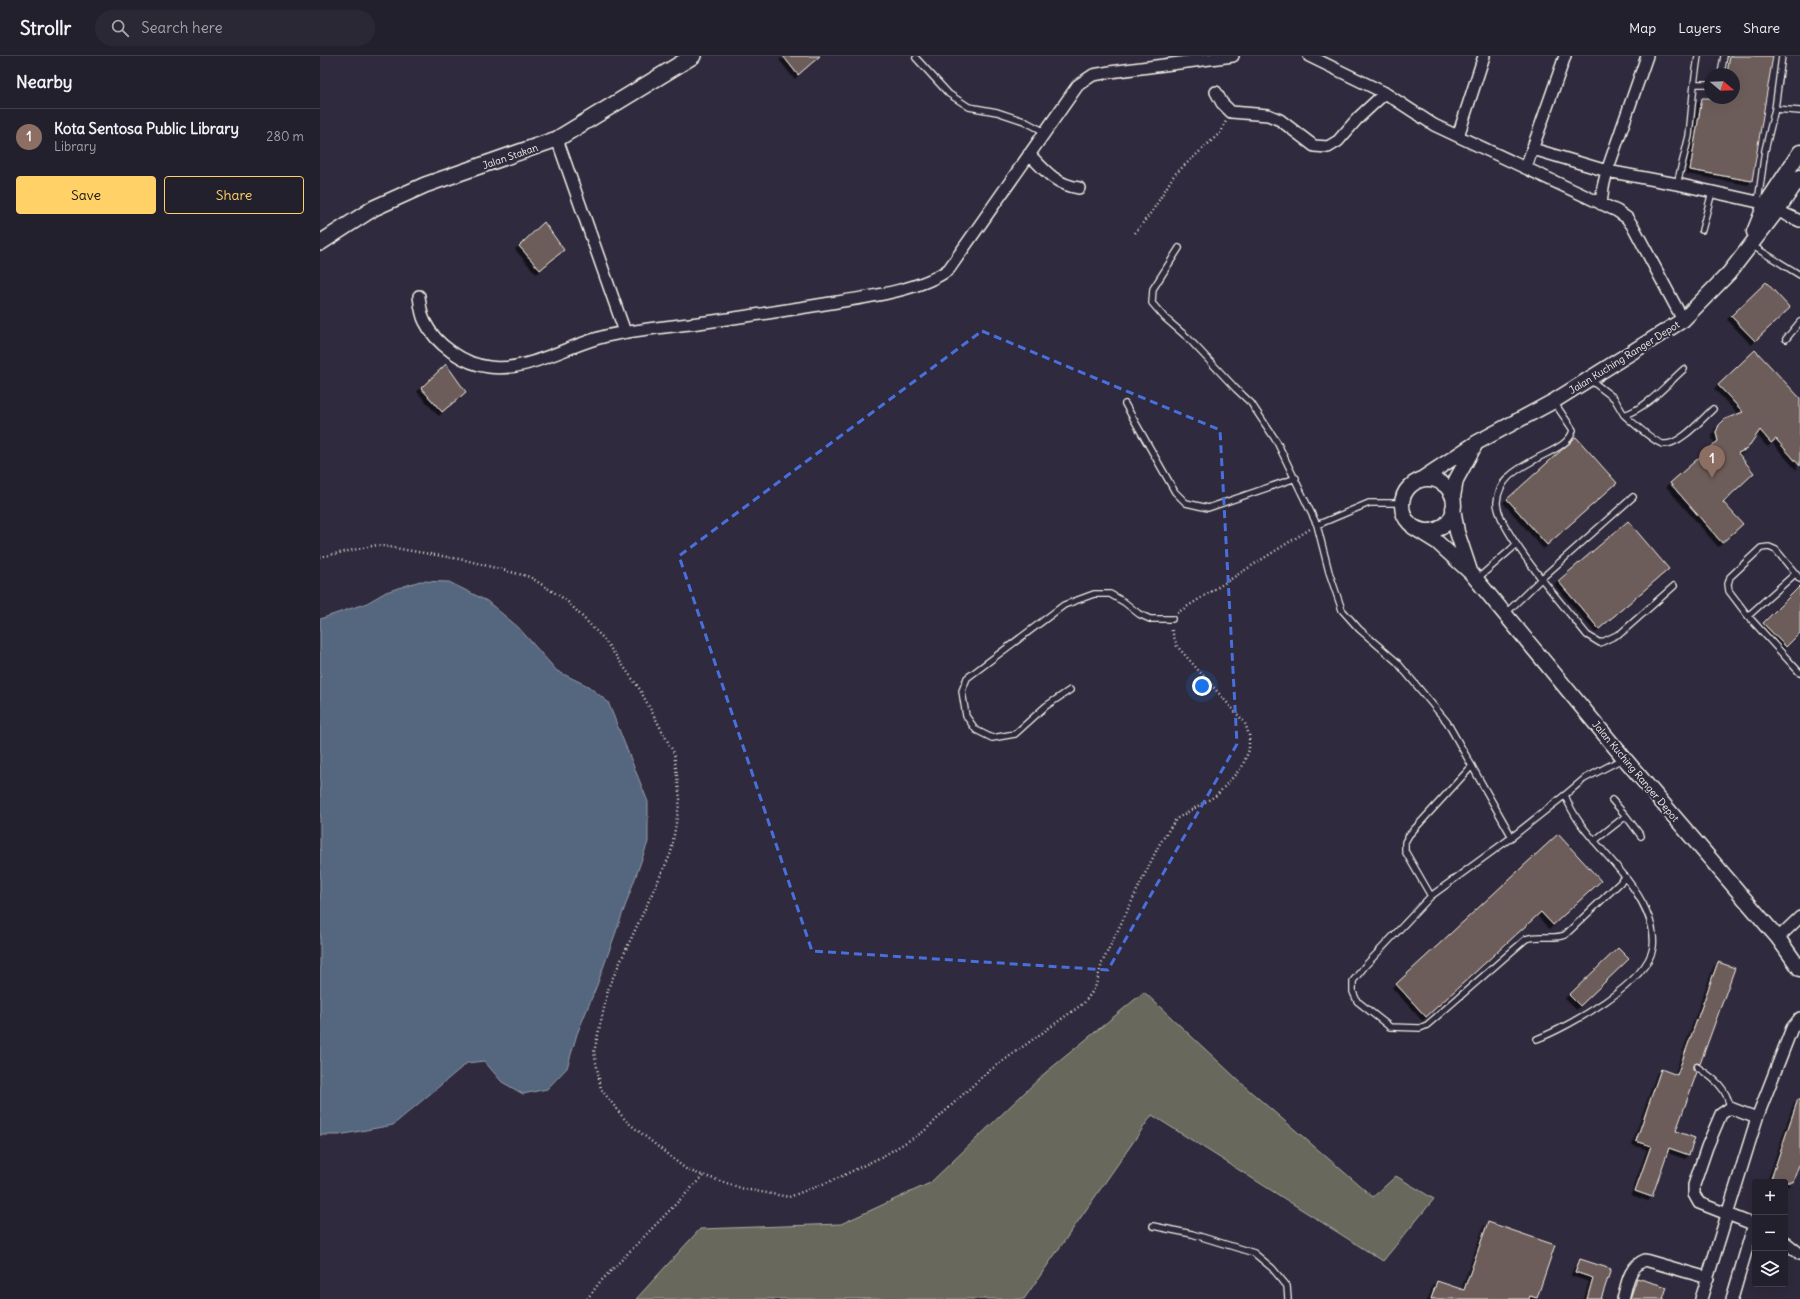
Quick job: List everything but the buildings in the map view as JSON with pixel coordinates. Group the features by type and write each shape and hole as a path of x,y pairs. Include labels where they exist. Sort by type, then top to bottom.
{"main road":[{"name":"Jalan Stakan","path":"320,243 374,208 425,185 557,140 684,58"}],"street":[{"path":"419,296 424,321 436,339 452,353 489,368 509,367 530,363 578,343 625,332 763,314 851,300 895,291 942,275 949,269 1078,85 1093,75 1233,56"},
{"path":"1309,56 1385,93 1434,125 1526,167 1617,211 1628,218 1683,320"},
{"path":"1458,136 1484,56"},
{"path":"1526,167 1565,56"},
{"path":"1601,204 1607,171 1647,56"},
{"path":"1216,92 1222,103 1231,112 1268,115 1280,120 1314,146 1328,147 1338,141 1358,118 1385,93"},
{"path":"557,140 625,332"},
{"path":"1533,149 1607,171 1678,184 1767,206 1800,221"},
{"name":"Jalan Kuching Ranger Depot","path":"1420,480 1476,443 1554,401 1683,320 1729,273 1750,244 1767,206 1800,152"},
{"path":"1029,154 1059,183 1068,187 1079,188"},
{"name":"Jalan Kuching Ranger Depot","path":"1767,206 1800,177"},
{"path":"1473,576 1457,532 1453,503 1444,484 1436,480 1420,480 1414,483 1406,491 1402,503 1404,514 1414,527 1430,531 1441,527 1449,520 1453,503 1456,480 1476,443"},
{"name":"Jalan Kuching Ranger Depot","path":"1414,527 1437,542 1473,576 1624,758 1778,938 1800,969"},
{"path":"1778,938 1800,917"},
{"path":"1702,1299 1757,1118 1792,1028 1800,1018"},
{"path":"1752,1223 1699,1203 1694,1194 1694,1185 1707,1147 1721,1114 1730,1108 1757,1118"},
{"path":"1732,1299 1752,1231"},
{"path":"1788,1244 1799,1250"},
{"path":"1623,1299 1632,1270 1638,1262 1645,1260 1708,1278"}],"lane":[{"path":"1678,184 1689,136 1698,56"},
{"path":"1722,68 1724,56"},
{"path":"1767,206 1765,150 1775,109 1782,56"},
{"path":"916,58 949,94 969,107 997,112 1024,121 1045,132"},
{"path":"1694,84 1704,84"},
{"path":"1775,109 1800,111"},
{"path":"1702,230 1712,192"},
{"path":"1750,244 1800,275"},
{"path":"1178,248 1153,289 1152,303 1165,318 1188,338 1225,379 1251,403 1277,442 1296,478 1317,525 1329,572 1342,610 1359,629 1397,662 1447,722 1512,837"},
{"path":"1786,339 1800,322"},
{"path":"1624,415 1633,412 1641,406 1684,369"},
{"path":"1589,378 1614,398 1624,415 1638,428 1662,444 1669,444 1680,439 1713,409"},
{"path":"1554,401 1573,430 1572,436 1564,443 1510,474 1500,490 1497,502 1500,519 1516,545 1587,636 1600,642 1621,633 1674,586"},
{"path":"1125,404 1175,492 1186,502 1208,508 1296,478"},
{"path":"1505,614 1542,578 1633,497"},
{"path":"1317,525 1369,503 1402,503"},
{"path":"1473,576 1516,545"},
{"path":"1800,579 1776,550 1769,547 1761,548 1730,577 1728,584 1729,591 1748,616 1800,673"},
{"path":"1748,616 1795,574"},
{"path":"1070,690 1046,706 1016,734 992,738 976,730 966,716 962,692 967,678 1064,605 1094,594 1110,594 1124,602 1139,614 1150,619 1172,619"},
{"path":"1624,758 1584,779 1512,837 1431,896 1365,966 1354,981 1353,992 1357,1001 1390,1028 1420,1028 1427,1025 1526,938 1534,936 1556,938 1565,935 1626,877"},
{"path":"1431,896 1405,851 1406,842 1409,835 1472,766"},
{"path":"1537,1039 1555,1032 1592,1012 1634,978 1646,964 1653,947 1648,915 1642,902 1626,877 1594,841 1570,808 1565,795"},
{"path":"1612,800 1641,836"},
{"path":"1594,841 1626,816"},
{"path":"1697,1067 1719,1083 1727,1095 1730,1108"},
{"path":"1153,1226 1192,1234 1254,1253 1272,1268 1287,1286 1288,1299"}],"path":[{"path":"1135,233 1153,210 1174,175 1221,132 1231,112"},
{"path":"320,557 377,545 465,560 530,577 566,600 603,638 639,688 674,753 680,799 671,853 609,986 594,1052 601,1089 626,1121 687,1170 744,1189 788,1197 836,1179 885,1155 924,1132 986,1072 1084,1003 1095,988 1102,963 1159,845 1176,819 1216,795 1242,767 1248,750 1249,735 1245,723 1177,646 1171,631 1172,619 1180,609 1294,541 1317,525"},
{"path":"587,1299 600,1282 704,1175"}],"highlighted area":[{"path":"982,331 1220,430 1237,744 1108,970 812,951 679,556"}],"green space":[{"path":"1144,992 1251,1092 1373,1197 1396,1176 1434,1199 1383,1261 1152,1115 1024,1299 636,1299 700,1229 841,1224 930,1183 1045,1073"}],"water":[{"path":"420,581 449,582 487,601 518,627 557,671 588,686 608,702 648,802 648,842 597,985 577,1034 567,1068 547,1089 523,1094 502,1082 484,1061 467,1063 393,1125 339,1135 320,1135 320,619 367,603 386,592"}],"place":[{"name":"Kota Sentosa Public Library","path":"1712,478"}]}
